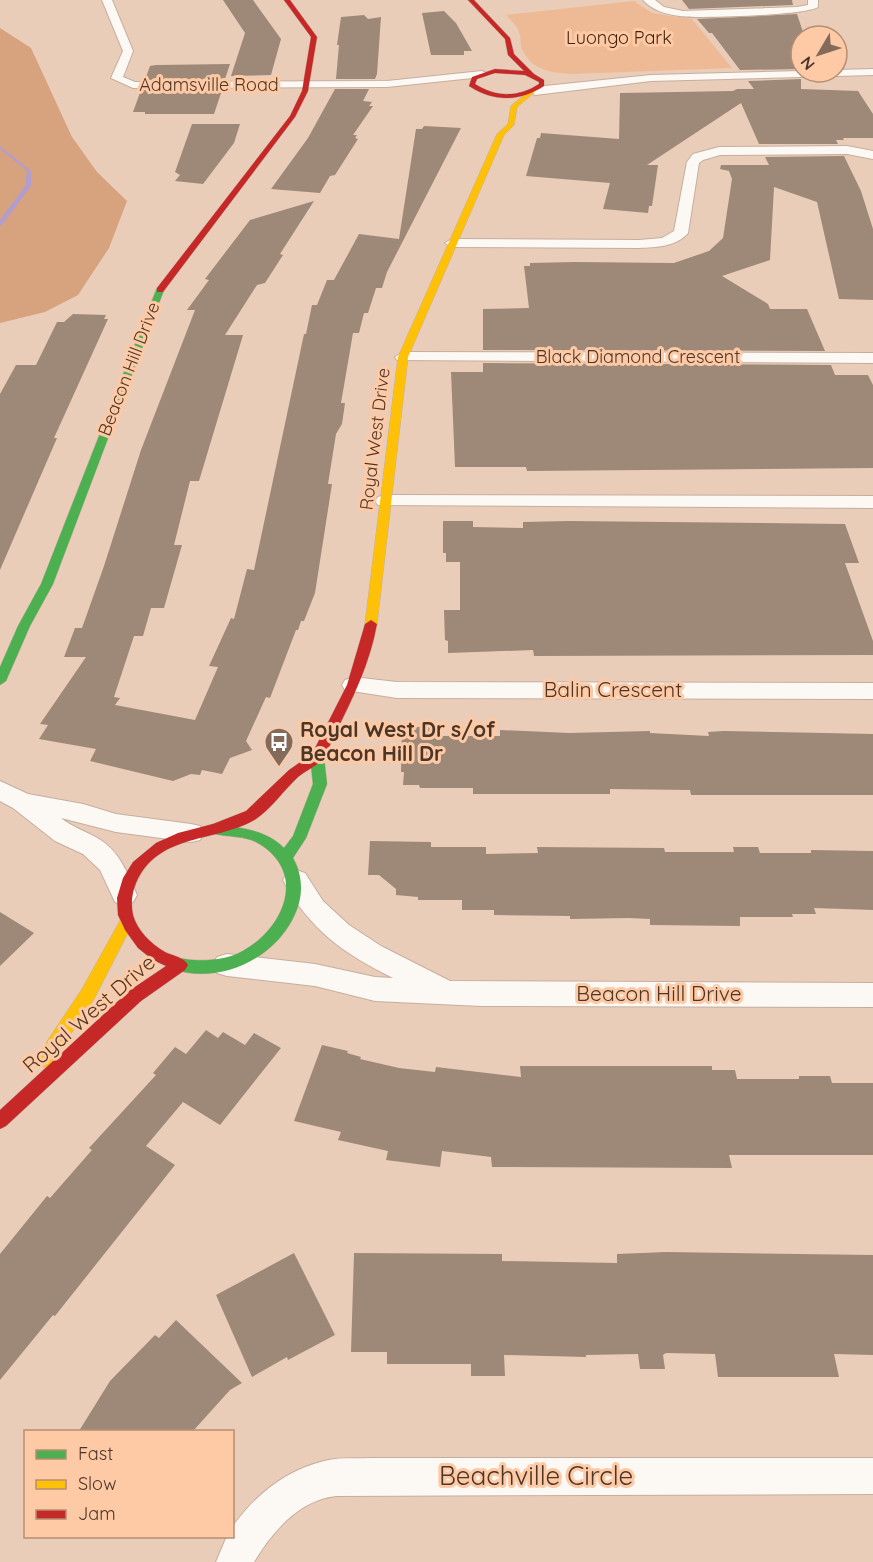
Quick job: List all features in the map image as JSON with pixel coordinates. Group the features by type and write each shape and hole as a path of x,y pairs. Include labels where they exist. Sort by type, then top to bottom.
{"street":[{"name":"Adamsville Road","path":"107,0 128,51 117,78 125,83 154,86 442,85 480,91"},
{"name":"Beacon Hill Drive","path":"0,681 24,626 47,585 158,293 293,116 303,99 314,38 287,0"},
{"path":"471,0 493,23 502,37 508,39 511,55 515,61 542,81 542,85 534,92"},
{"path":"648,0 661,9 692,15 797,10 813,7 813,0"},
{"path":"501,134 495,106 471,85 471,81 498,61 497,40 502,37"},
{"path":"484,73 505,70 565,78 651,78 873,72"},
{"name":"Adamsville Road","path":"387,84 484,73"},
{"path":"480,91 513,96 651,78"},
{"name":"Royal West Drive","path":"203,831 251,815 294,773 317,756 353,685 368,640 377,586 403,357 501,134 511,125 514,106 534,92"},
{"path":"452,243 639,244 666,242 681,233 693,162 707,153 719,150 847,150 873,155"},
{"name":"Black Diamond Crescent","path":"403,357 873,358"},
{"path":"385,501 873,502"},
{"name":"Balin Crescent","path":"353,685 397,690 873,691"},
{"path":"203,831 167,842 147,856 132,874 124,895 123,909 126,923 138,942 156,956 180,964 219,965 246,956 270,942 287,923 296,901 291,868 299,837 320,784 317,756"},
{"path":"0,790 22,802 64,834 92,847 110,864 124,895"},
{"path":"22,802 82,813 116,823 203,831 236,830 256,835 273,844 291,868"},
{"name":"Beacon Hill Drive","path":"291,868 315,909 344,936 389,964 446,990"},
{"name":"Royal West Drive","path":"0,1120 69,1026 109,959 126,923"},
{"name":"Royal West Drive","path":"0,1120 135,996 180,964"},
{"name":"Beacon Hill Drive","path":"219,965 315,975 375,989 532,994 873,995"},
{"name":"Beachville Circle","path":"235,1562 247,1538 274,1508 300,1489 324,1479 370,1476 873,1476"}],"green space":[{"name":"Luongo Park","path":"634,1 652,13 692,19 732,68 557,73 542,69 531,62 521,47 518,29 506,15"}],"shaded area":[{"path":"0,28 31,48 72,137 97,172 127,201 109,248 78,295 45,312 0,323"}],"building":[{"path":"223,0 253,0 281,39 271,75 231,76 245,33"},
{"path":"682,0 792,0 793,5 689,9"},
{"path":"444,11 456,23 472,51 464,51 464,55 431,55 422,13"},
{"path":"797,14 800,24 789,24 789,69 740,70 712,33 709,33 697,19"},
{"path":"364,15 368,19 381,17 375,79 336,79 341,17"},
{"path":"230,64 225,79 145,80 150,66"},
{"path":"789,79 789,84 801,84 801,89 858,91 873,114 873,138 843,138 844,140 836,140 838,144 759,144 741,103 647,165 658,165 652,206 649,206 648,213 603,209 610,183 526,176 537,138 540,138 541,133 619,139 620,93 754,89 748,81"},
{"path":"335,89 369,89 363,101 372,102 369,106 373,106 353,135 357,135 355,138 358,139 335,175 330,176 320,193 271,189 308,138"},
{"path":"141,90 222,90 214,114 145,114 145,112 133,112"},
{"path":"192,124 240,124 234,143 203,184 175,181 180,175 175,172"},
{"path":"424,126 461,128 387,272 382,288 376,288 368,313 364,313 359,333 353,333 341,403 345,403 342,424 336,434 328,484 332,484 315,593 304,621 301,621 296,630 270,698 266,697 246,741 252,750 230,758 222,774 202,770 200,775 191,774 173,781 90,761 96,749 39,739 48,725 40,724 86,657 64,657 75,628 82,628 141,450 195,310 187,310 209,280 205,279 250,220 314,201 280,254 283,255 265,283 257,285 225,335 243,335 199,481 190,481 174,545 182,545 164,608 151,608 143,636 134,636 114,697 120,698 115,705 195,720 218,667 209,666 231,618 234,619 247,569 254,570 312,305 317,305 327,280 334,280 359,234 399,239 416,129 422,129"},
{"path":"844,156 861,191 873,229 873,300 839,299 817,202 774,187 770,260 722,276 768,304 770,309 807,309 825,351 483,350 483,309 529,308 524,266 530,266 530,263 575,262 674,263 709,251 723,238 732,179 729,171 720,169 721,165 769,165 765,157"},
{"path":"73,314 106,315 104,319 108,319 54,438 57,438 0,570 0,394 16,365 36,365 57,322 64,322"},
{"path":"483,363 831,365 835,375 868,375 873,385 873,468 527,471 526,467 455,467 451,372 483,372"},
{"path":"443,521 473,521 473,527 523,528 523,522 568,521 845,524 859,563 845,563 873,641 873,655 534,656 533,650 448,653 444,610 460,610 460,562 446,562 446,553 443,553"},
{"path":"402,727 436,727 436,736 500,736 500,730 569,733 650,731 650,733 709,736 708,732 723,731 873,734 873,795 691,795 690,790 610,789 610,794 473,794 473,788 420,788 419,785 403,785"},
{"path":"370,841 431,842 431,847 486,847 486,854 538,853 537,847 664,848 665,852 734,852 733,847 758,847 760,853 811,853 811,850 873,851 873,910 814,908 816,914 792,914 793,917 740,917 740,926 650,925 650,919 629,918 570,919 570,916 494,915 494,910 462,910 462,900 418,900 418,897 396,895 396,889 379,875 368,875"},
{"path":"0,912 34,933 0,966"},
{"path":"206,1030 218,1038 223,1032 245,1045 254,1033 281,1048 220,1125 183,1102 146,1146 175,1165 55,1316 53,1315 0,1380 0,1254 47,1196 50,1198 92,1150 89,1148 156,1075 153,1073 175,1047 186,1054"},
{"path":"322,1045 348,1051 347,1053 361,1057 360,1059 399,1068 435,1072 436,1067 521,1077 520,1066 712,1066 712,1070 735,1070 737,1079 799,1079 799,1076 830,1076 832,1083 873,1083 873,1155 729,1155 732,1168 492,1167 491,1157 442,1151 440,1167 386,1160 388,1151 338,1140 341,1132 294,1121"},
{"path":"666,1252 873,1255 873,1355 834,1354 839,1377 718,1377 715,1354 666,1353 663,1355 665,1369 640,1369 638,1354 586,1355 586,1357 504,1355 505,1376 471,1376 471,1364 387,1364 387,1352 351,1352 354,1253 502,1254 502,1261 617,1263 617,1254"},
{"path":"294,1253 335,1335 288,1360 287,1357 252,1377 216,1295"},
{"path":"176,1320 242,1383 230,1390 194,1430 80,1430 110,1381 155,1335 159,1338"}],"waterway":[{"path":"0,147 29,171 28,186 0,224"}],"traffic: fast":[{"path":"0,681 24,626 47,584 160,290"},
{"path":"286,857 299,838 320,784 317,757"},
{"path":"177,964 196,967 216,966 252,953 280,927 289,912 294,896 294,879 289,864 278,850 255,836 215,829"}],"traffic: slow":[{"path":"371,624 403,357 501,134 511,125 514,106 532,92"},
{"path":"44,1060 88,994 126,923"}],"traffic: jam":[{"path":"160,290 293,116 305,91 314,37 287,0"},
{"path":"471,0 508,39 511,55 531,74"},
{"path":"495,71 526,73 542,81 542,85 525,94 506,97 488,94 471,85 474,78 495,71"},
{"path":"215,829 251,815 294,773 317,757 353,685 371,624"},
{"path":"177,964 158,955 143,944 132,930 126,915 124,898 128,882 138,866 161,846 183,837 215,829"},
{"path":"0,1121 135,996 180,965"}],"place":[{"name":"Royal West Dr s/of Beacon Hill Dr","path":"279,768"}]}
